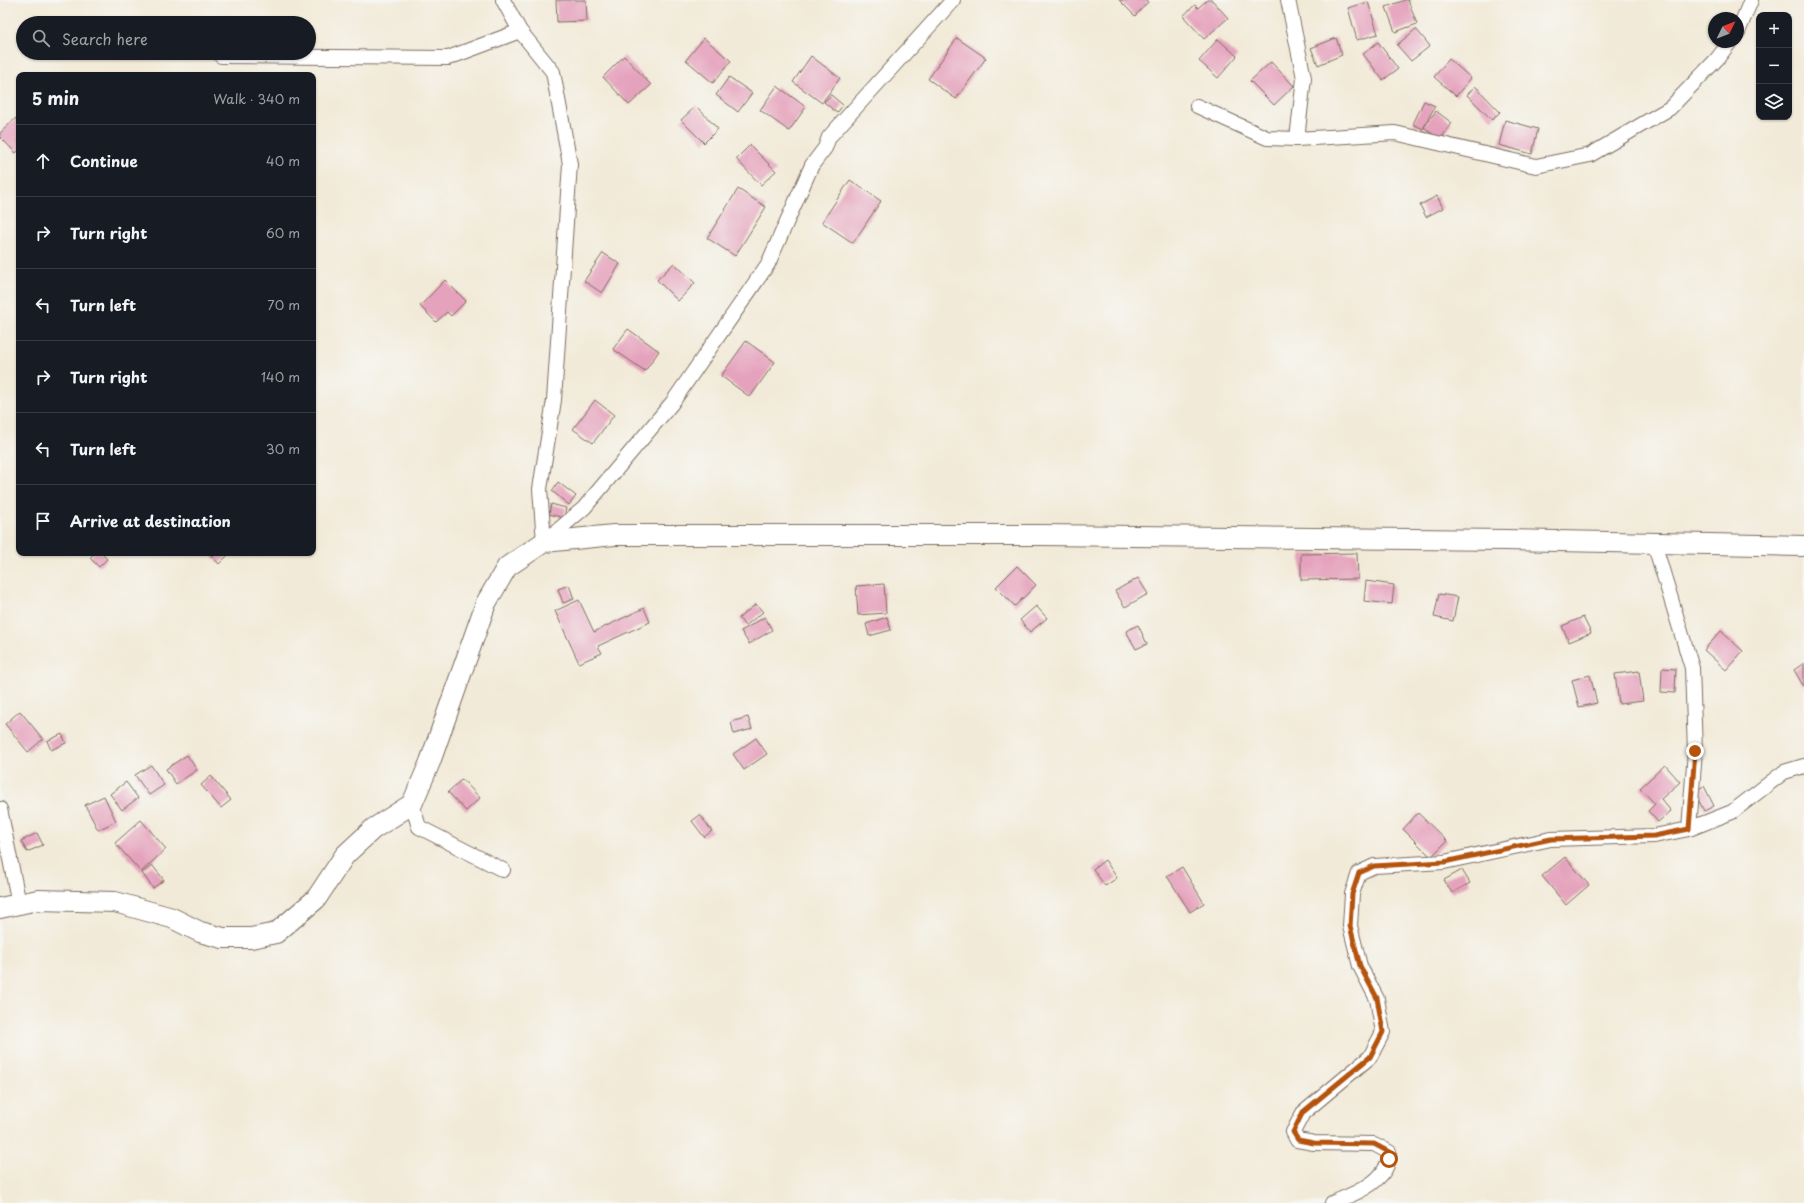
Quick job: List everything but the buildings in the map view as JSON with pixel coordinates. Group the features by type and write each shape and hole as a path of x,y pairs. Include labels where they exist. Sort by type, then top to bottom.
{"street":[{"path":"503,0 520,31 553,72 570,164 554,400 540,489 544,542"},
{"path":"0,908 38,900 115,902 172,918 200,932 223,938 251,938 276,933 316,899 345,855 373,829 412,804 430,762 486,603 507,567 544,542 584,508 672,403 768,264 812,164 825,148 828,137 953,0"},
{"path":"1288,0 1304,78 1297,139"},
{"path":"1744,17 1751,0"},
{"path":"316,57 448,58 520,31"},
{"path":"1197,106 1267,138 1297,139 1395,133 1536,166 1590,155 1670,108 1717,59 1725,48"},
{"path":"544,542 614,535 1041,535 1804,546"},
{"path":"1654,543 1692,668 1695,751 1689,829"},
{"path":"1332,1203 1364,1189 1384,1172 1389,1159 1389,1152 1374,1144 1314,1143 1298,1140 1293,1132 1303,1112 1370,1057 1383,1032 1377,998 1360,966 1350,926 1352,894 1359,873 1374,866 1444,862 1551,839 1654,836 1689,829 1732,812 1784,772 1804,766"},
{"path":"412,804 419,827 503,870"},
{"path":"0,809 19,904"}],"route":[{"path":"1389,1159 1389,1152 1374,1144 1314,1143 1298,1140 1293,1132 1303,1112 1370,1057 1383,1032 1377,998 1360,966 1350,926 1352,894 1359,873 1374,866 1444,862 1551,839 1654,836 1689,829 1695,751"}]}
